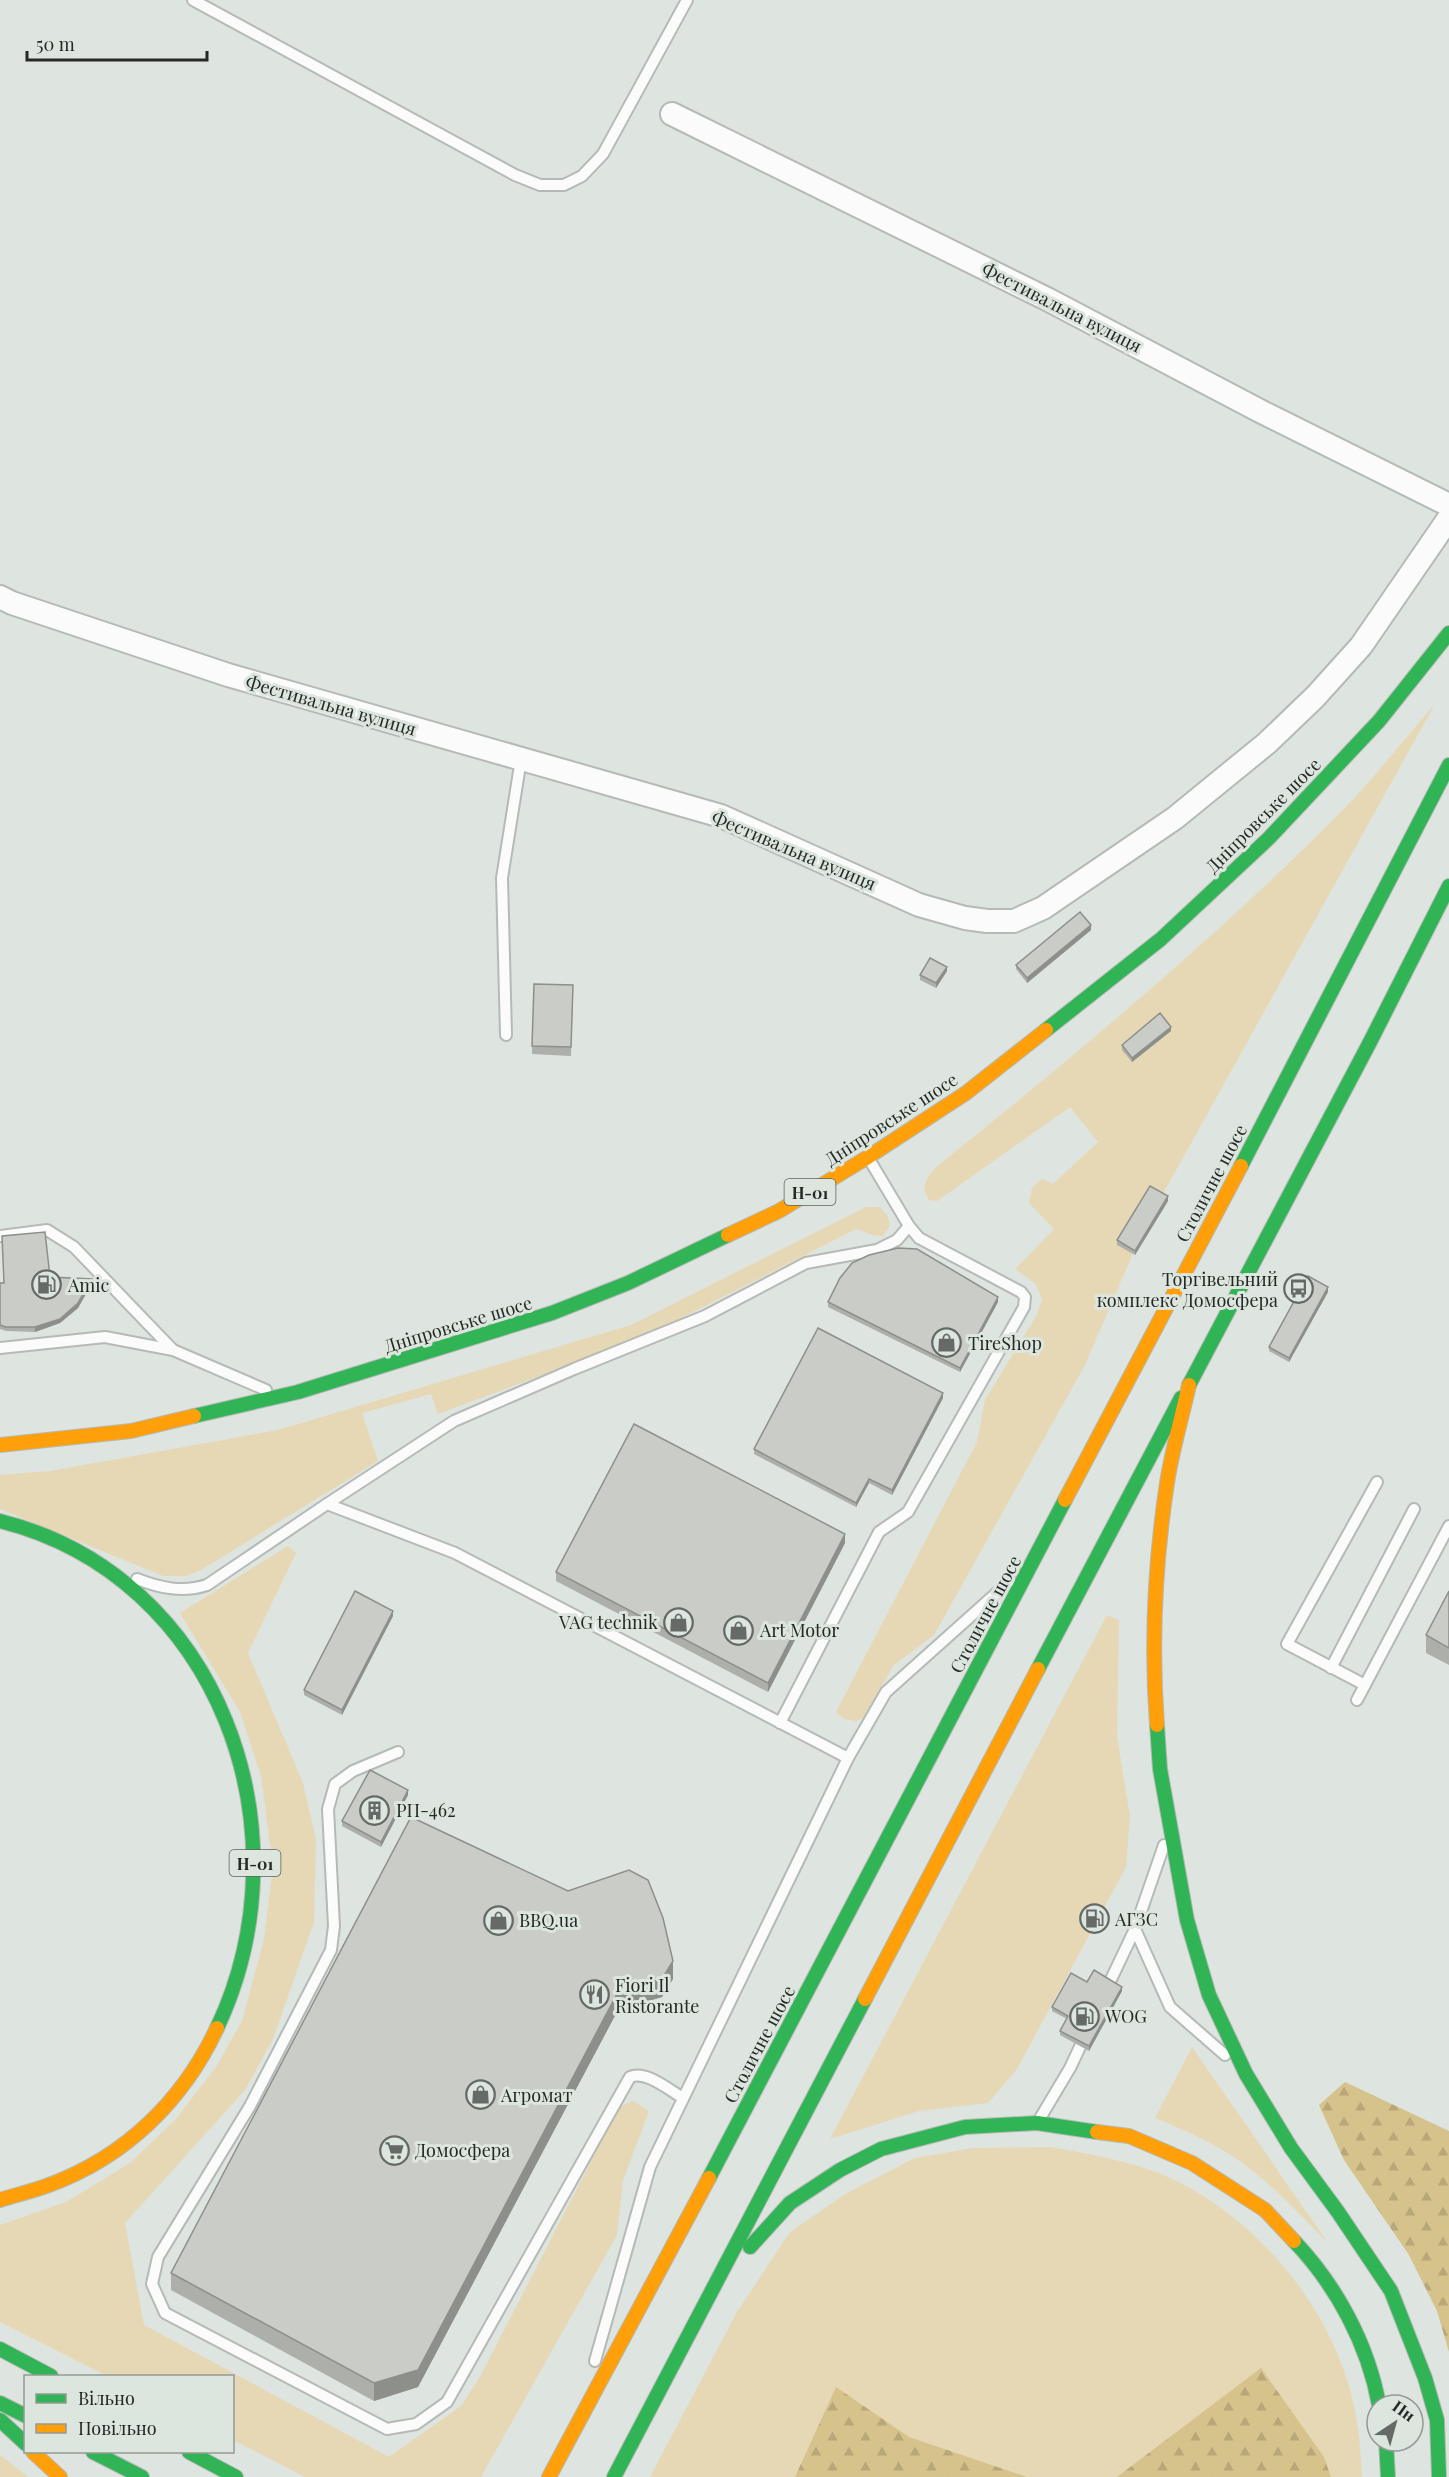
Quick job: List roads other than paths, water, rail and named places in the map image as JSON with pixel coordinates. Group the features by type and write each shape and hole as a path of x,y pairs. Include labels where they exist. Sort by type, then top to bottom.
{"main road":[{"name":"Дніпровське шосе","path":"0,1445 131,1431 280,1396 552,1313 628,1283 779,1211 966,1094 1161,939 1277,830 1379,721 1449,633"},
{"name":"Столичне шосе","path":"549,2477 717,2163 1308,1039 1449,765"},
{"path":"614,2477 717,2285 1013,1715 1370,1042 1449,886"},
{"path":"1190,1381 1167,1481 1159,1552 1155,1701 1160,1769 1187,1920 1209,1995 1246,2074 1291,2148 1338,2212 1391,2291 1425,2378 1437,2420 1439,2477"},
{"name":"Н-01","path":"0,1521 44,1536 99,1565 137,1594 172,1629 199,1665 233,1737 244,1779 255,1866 248,1935 228,2008 205,2054 161,2113 119,2149 57,2182 0,2200"},
{"path":"717,2285 790,2203 840,2170 881,2149 965,2127 1038,2123 1129,2136 1192,2163 1265,2210 1318,2266 1350,2320 1374,2377 1377,2393"},
{"path":"0,2349 49,2375"},
{"path":"0,2403 24,2415"},
{"path":"0,2420 24,2442"},
{"path":"35,2453 60,2477"},
{"path":"97,2453 142,2477"},
{"path":"193,2453 236,2477"},
{"path":"1387,2453 1388,2477"}],"street":[{"name":"Фестивальна вулиця","path":"672,114 1047,298 1260,411 1449,505"},
{"name":"Фестивальна вулиця","path":"0,597 228,675 721,816 920,904 965,918 1014,921 1043,908 1175,818 1275,735 1315,698 1361,646 1449,518"}],"lane":[{"path":"193,0 515,175 540,185 564,185 582,176 603,154 687,0"},
{"path":"506,1035 502,878 521,759"},
{"path":"780,1722 879,1532 908,1512 1024,1307 1025,1297 1021,1292 920,1238 909,1226 868,1157"},
{"path":"99,1565 160,1587 196,1589 207,1585 454,1421 705,1316 806,1263 877,1250 897,1240 909,1226"},
{"path":"0,1236 47,1230 74,1247 173,1350"},
{"path":"0,1348 105,1337 173,1350 280,1396"},
{"path":"1365,1685 1287,1644 1377,1482"},
{"path":"327,1504 455,1553 848,1758"},
{"path":"1331,1668 1414,1509"},
{"path":"1357,1700 1449,1526"},
{"path":"580,2419 650,2167 848,1758 886,1692 1033,1561"},
{"path":"398,1752 352,1771 335,1784 328,1809 334,1926 331,1950 250,2106 158,2258 152,2284 165,2313 387,2429 416,2424 447,2402 630,2077 646,2076 683,2098"},
{"path":"1100,2004 1135,1929 1170,1828"},
{"path":"1135,1929 1170,2007 1246,2074"},
{"path":"1038,2123 1070,2068 1090,2025"}],"place":[{"name":"Amic","path":"47,1285"},
{"name":"Торгівельний комплекс Домосфера","path":"1299,1289"},
{"name":"TireShop","path":"947,1343"},
{"name":"VAG technik","path":"679,1622"},
{"name":"Art Motor","path":"739,1630"},
{"name":"РП-462","path":"375,1810"},
{"name":"АГЗС","path":"1094,1919"},
{"name":"BBQ.ua","path":"498,1920"},
{"name":"Fiori Il Ristorante","path":"594,1995"},
{"name":"WOG","path":"1084,2016"},
{"name":"Агромат","path":"480,2095"},
{"name":"Домосфера","path":"394,2150"}]}
